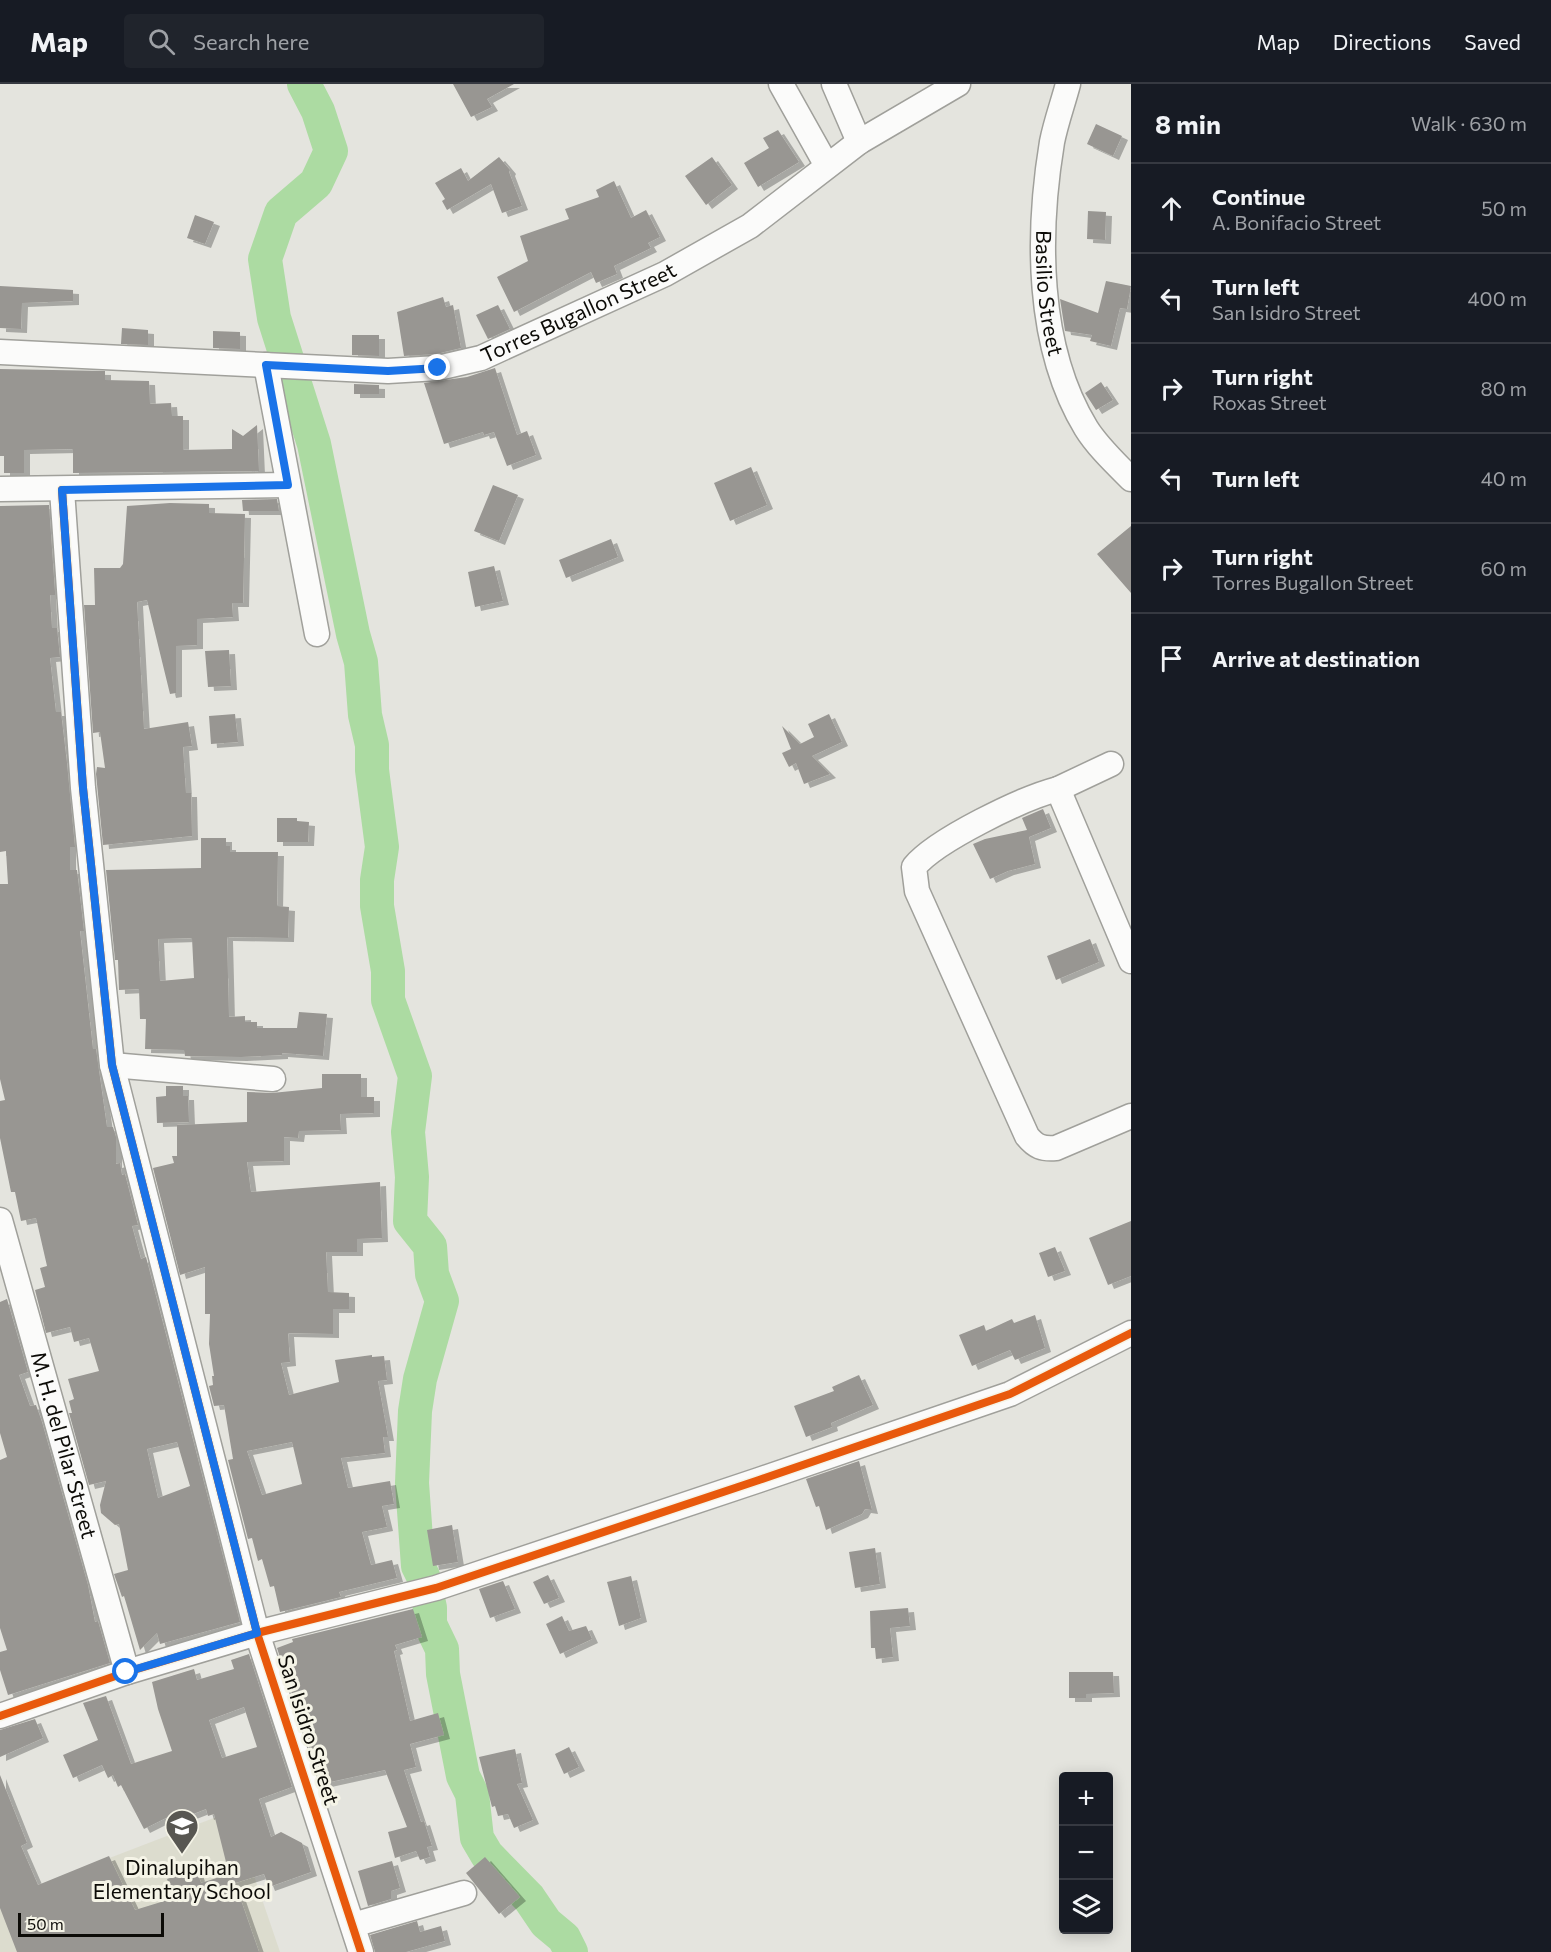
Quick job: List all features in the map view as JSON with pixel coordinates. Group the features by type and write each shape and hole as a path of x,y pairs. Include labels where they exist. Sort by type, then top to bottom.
{"street":[{"path":"781,84 827,166"},
{"path":"834,84 859,142"},
{"name":"Torres Bugallon Street","path":"0,351 388,371 438,368 481,358 665,274 707,251 750,226 859,142 958,84"},
{"name":"Basilio Street","path":"1068,84 1053,140 1046,189 1044,245 1047,302 1055,350 1071,399 1087,429 1131,479"},
{"path":"270,365 288,485 317,634"},
{"path":"0,489 62,490 288,485"},
{"name":"San Isidro Street","path":"62,490 83,788 112,1065 257,1633 361,1952"},
{"path":"1111,764 1058,789 1018,804 933,849 914,867 913,875 922,902 1027,1136 1035,1145 1044,1149 1056,1148 1131,1116"},
{"path":"1058,789 1131,961"},
{"path":"112,1065 273,1079"},
{"name":"M. H. del Pilar Street","path":"0,1220 126,1672"},
{"path":"0,1716 126,1672 257,1633 424,1591 1010,1394 1131,1333"},
{"path":"353,1925 464,1893"}],"shaded area":[{"name":"Dinalupihan Elementary School","path":"232,1811 280,1952 0,1952 0,1900"}],"building":[{"path":"453,84 514,84 487,99 492,107 471,117"},
{"path":"1096,124 1122,136 1113,156 1087,144"},
{"path":"778,130 799,162 758,187 744,163 769,148 763,138"},
{"path":"499,157 510,170 522,206 502,213 491,184 447,210 442,201 445,199 435,183 461,168 468,181"},
{"path":"712,157 732,185 706,205 685,176"},
{"path":"614,181 631,218 646,210 660,237 648,243 651,248 614,266 617,274 596,283 591,272 514,312 497,277 528,261 520,236 569,219 565,209 599,197 596,190"},
{"path":"1088,211 1106,212 1105,240 1087,239"},
{"path":"195,215 214,222 205,244 187,238"},
{"path":"1106,281 1131,286 1127,309 1120,308 1111,346 1090,341 1092,335 1065,331 1060,299 1098,313"},
{"path":"0,286 73,290 73,301 22,303 21,329 0,328"},
{"path":"443,297 446,307 453,305 461,348 436,354 404,356 397,312"},
{"path":"498,305 510,329 488,339 476,315"},
{"path":"122,328 148,330 148,345 121,344"},
{"path":"213,331 240,332 240,349 213,348"},
{"path":"352,335 379,335 379,356 352,355"},
{"path":"495,368 517,435 527,431 536,455 507,466 494,432 484,435 483,432 444,444 424,383 467,377"},
{"path":"0,369 105,371 105,380 149,381 150,404 171,403 172,416 183,416 183,450 232,449 232,429 243,436 257,425 259,471 73,473 73,449 24,450 24,473 4,473 4,456 0,456"},
{"path":"1101,382 1113,400 1096,410 1085,393"},
{"path":"354,384 379,385 379,394 354,394"},
{"path":"751,467 767,505 730,521 714,483"},
{"path":"493,485 518,495 499,541 474,531"},
{"path":"277,499 279,511 243,511 242,500"},
{"path":"170,503 209,504 209,513 245,514 243,603 232,603 233,617 197,619 197,645 176,646 176,693 170,694 147,600 137,602 144,729 188,722 192,746 183,747 186,793 191,793 192,836 103,845 96,774 97,767 105,768 100,732 93,733 84,605 95,605 94,568 120,568 123,564 127,506"},
{"path":"49,505 55,592 55,595 50,595 52,628 57,628 60,657 50,658 56,712 61,712 67,763 75,847 70,847 70,870 77,870 84,931 80,931 93,1049 96,1049 107,1127 113,1127 116,1137 116,1164 120,1163 122,1175 125,1174 138,1225 132,1226 141,1259 146,1257 240,1622 160,1644 157,1633 140,1650 124,1596 122,1597 114,1574 128,1570 119,1524 115,1525 101,1513 100,1505 106,1481 89,1485 69,1413 72,1413 69,1401 74,1399 68,1379 99,1371 89,1338 74,1342 70,1327 46,1333 35,1290 45,1287 40,1268 47,1266 36,1218 21,1221 15,1192 11,1192 0,1138 0,1101 5,1100 0,1079 0,884 8,884 6,851 0,852 0,506","holes":["177,1442 190,1486 158,1498 147,1449"]},
{"path":"1131,526 1131,593 1097,554"},
{"path":"611,539 618,557 566,578 559,560"},
{"path":"494,566 503,601 475,607 468,572"},
{"path":"229,650 231,686 208,687 205,651"},
{"path":"235,714 238,742 211,744 209,716"},
{"path":"829,714 842,742 812,756 830,774 804,784 796,763 789,767 782,753 791,749 782,726 800,744 814,737 808,724"},
{"path":"1043,809 1051,828 1029,837 1035,864 1008,871 990,879 973,844 985,839 1027,830 1022,818"},
{"path":"277,818 297,818 297,821 309,822 308,842 277,842"},
{"path":"201,838 226,838 226,846 230,846 230,852 278,852 277,906 289,907 288,938 227,937 229,1017 245,1016 245,1022 257,1022 257,1028 297,1028 299,1012 327,1014 323,1056 282,1053 282,1055 241,1057 185,1056 184,1050 145,1049 146,1019 140,1019 139,989 119,990 118,960 115,960 106,870 201,868","holes":["192,938 194,978 160,981 158,939"]},
{"path":"1090,939 1099,962 1056,980 1047,956"},
{"path":"322,1074 361,1074 361,1097 374,1097 374,1113 340,1114 341,1130 299,1131 298,1138 284,1137 284,1161 247,1162 251,1192 380,1182 382,1238 357,1239 357,1252 326,1252 328,1292 349,1293 349,1309 333,1309 333,1334 288,1333 290,1362 281,1363 289,1395 339,1382 335,1360 372,1355 372,1357 384,1356 387,1380 378,1381 388,1437 383,1437 385,1453 341,1458 348,1488 390,1481 394,1504 382,1506 387,1527 362,1532 371,1565 392,1560 397,1578 339,1592 341,1597 280,1612 274,1586 270,1587 262,1559 258,1561 252,1538 248,1539 228,1460 233,1459 224,1405 214,1406 209,1386 213,1385 212,1376 214,1376 209,1344 210,1314 205,1314 205,1267 180,1275 153,1168 174,1163 172,1156 177,1156 177,1125 247,1122 247,1092 272,1093 322,1088","holes":["292,1442 302,1484 262,1495 247,1451"]},
{"path":"166,1086 183,1086 183,1096 188,1096 189,1122 157,1123 156,1097 166,1096"},
{"path":"1131,1221 1131,1276 1108,1285 1089,1238"},
{"path":"1055,1247 1065,1271 1048,1277 1039,1253"},
{"path":"7,1299 28,1372 19,1375 30,1406 36,1405 42,1422 88,1585 95,1622 98,1621 110,1663 8,1695 0,1670 0,1652 7,1650 0,1628 0,1460 7,1457 0,1433 0,1302"},
{"path":"1035,1315 1045,1348 1015,1360 1010,1350 972,1366 959,1335 984,1325 986,1331 1012,1319 1014,1323"},
{"path":"859,1375 873,1405 831,1423 832,1427 806,1437 794,1406 834,1391 832,1387"},
{"path":"859,1461 872,1510 865,1509 862,1514 826,1530 819,1506 816,1507 806,1479"},
{"path":"452,1525 458,1562 433,1566 427,1530"},
{"path":"875,1548 880,1584 855,1588 849,1552"},
{"path":"548,1575 559,1598 544,1604 533,1582"},
{"path":"631,1576 641,1618 619,1626 607,1582"},
{"path":"503,1581 515,1609 490,1618 479,1589"},
{"path":"908,1608 910,1626 890,1628 893,1657 876,1659 875,1648 871,1648 870,1611"},
{"path":"413,1609 422,1637 395,1645 397,1650 394,1651 410,1721 438,1713 444,1735 410,1744 416,1767 404,1770 421,1822 424,1821 432,1846 427,1847 430,1857 420,1860 416,1851 395,1858 388,1832 407,1827 385,1770 321,1784 277,1648 293,1642 292,1639"},
{"path":"562,1616 569,1631 586,1626 592,1639 560,1654 546,1624"},
{"path":"249,1654 292,1787 259,1799 271,1837 281,1832 302,1843 311,1872 269,1887 264,1874 235,1883 259,1952 17,1952 0,1908 0,1775 27,1843 21,1846 38,1885 109,1856 135,1910 174,1898 167,1879 196,1869 201,1883 229,1874 214,1814 208,1816 206,1809 170,1823 168,1817 144,1829 121,1785 118,1787 113,1775 108,1778 102,1765 73,1778 63,1755 98,1740 83,1703 106,1696 131,1764 172,1751 152,1682 194,1669 197,1680 234,1669 231,1660","holes":["244,1707 257,1747 222,1758 209,1720"]},
{"path":"1069,1672 1113,1672 1114,1693 1086,1694 1086,1698 1069,1698"},
{"path":"35,1719 43,1738 0,1757 0,1730"},
{"path":"569,1747 579,1767 564,1774 555,1754"},
{"path":"515,1749 522,1783 517,1784 533,1820 514,1828 508,1814 498,1816 495,1806 492,1807 479,1757"},
{"path":"485,1857 520,1897 499,1914 466,1873"},
{"path":"392,1861 400,1888 391,1891 391,1899 368,1906 358,1871"},
{"path":"417,1921 420,1932 441,1926 445,1941 406,1952 375,1952 370,1935"}],"waterway":[{"path":"304,84 318,111 331,151 316,183 281,213 265,259 274,318 314,444 353,634 361,662 365,715 372,745 372,770 382,847 377,880 377,906 388,971 388,1000 415,1076 408,1132 412,1177 410,1221 430,1246 432,1274 442,1301 420,1379 415,1411 412,1483 418,1566 423,1576 430,1608 430,1624 442,1649 443,1674 463,1776 472,1794 477,1838 487,1855 529,1898 546,1923 564,1938 571,1952"}],"cycle path":[{"path":"62,490 83,788 112,1065 257,1633 361,1952"},
{"path":"0,1716 127,1672 257,1633 436,1588 759,1480 1010,1394 1131,1333"}],"place":[{"name":"Dinalupihan Elementary School","path":"182,1855"}],"route":[{"path":"126,1672 257,1633 112,1065 83,788 62,490 288,485 266,365 388,371 438,368"}]}
